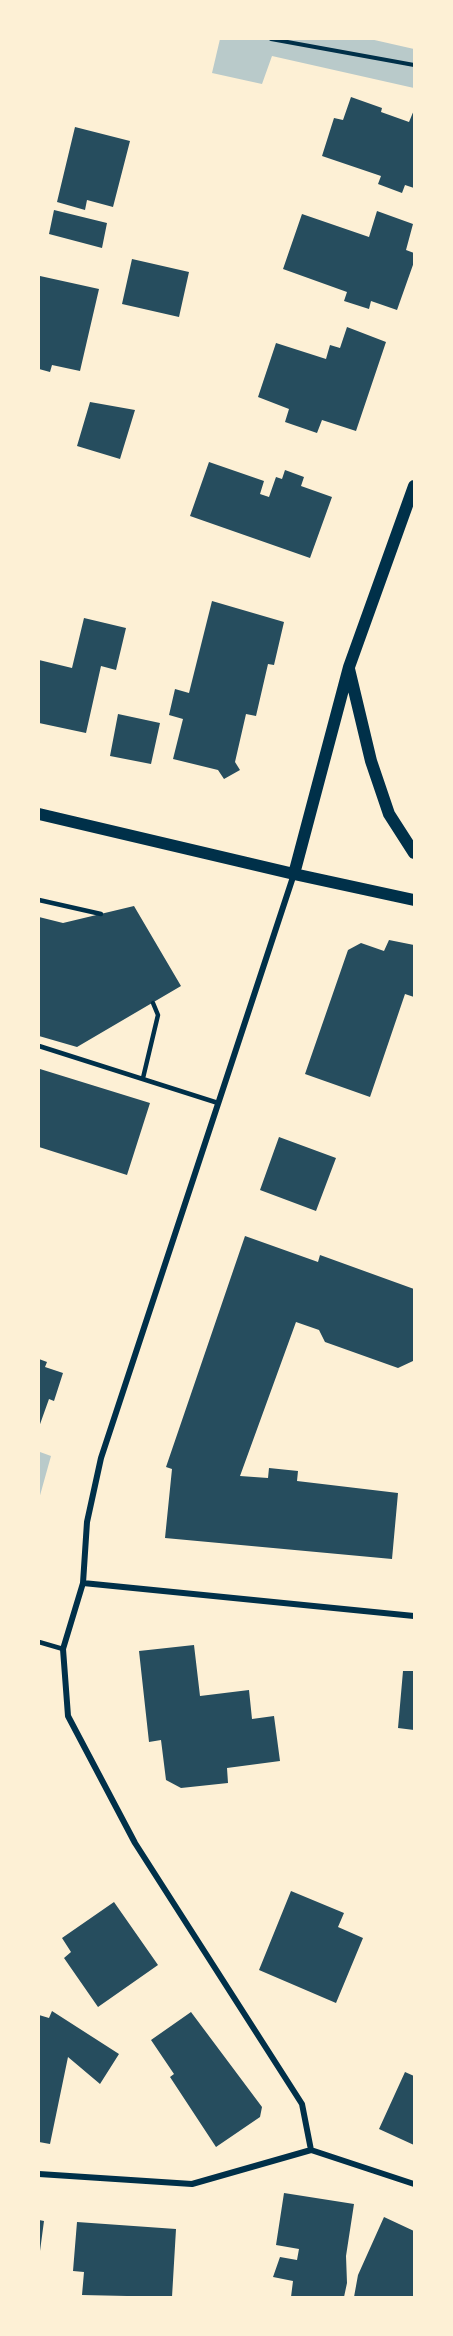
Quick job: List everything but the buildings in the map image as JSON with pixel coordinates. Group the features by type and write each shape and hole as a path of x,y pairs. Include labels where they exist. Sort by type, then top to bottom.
{"main road":[{"path":"294,874 349,667 414,486"},
{"path":"349,667 371,761 389,814 414,853"},
{"path":"39,814 414,900"}],"street":[{"path":"294,874 101,1458 87,1522 83,1583 63,1649 68,1716 135,1843 302,2103 311,2150"},
{"path":"83,1583 414,1616"},
{"path":"39,2174 192,2184 311,2150 414,2184"}],"lane":[{"path":"39,900 101,914"},
{"path":"143,1078 158,1015 153,1003"},
{"path":"39,1046 218,1103"},
{"path":"39,1642 63,1649"}],"path":[{"path":"271,39 414,65"}],"shaded area":[{"path":"220,39 370,39 414,49 414,88 272,56 262,84 212,73"},
{"path":"40,1452 51,1456 39,1499 39,1456"}]}
